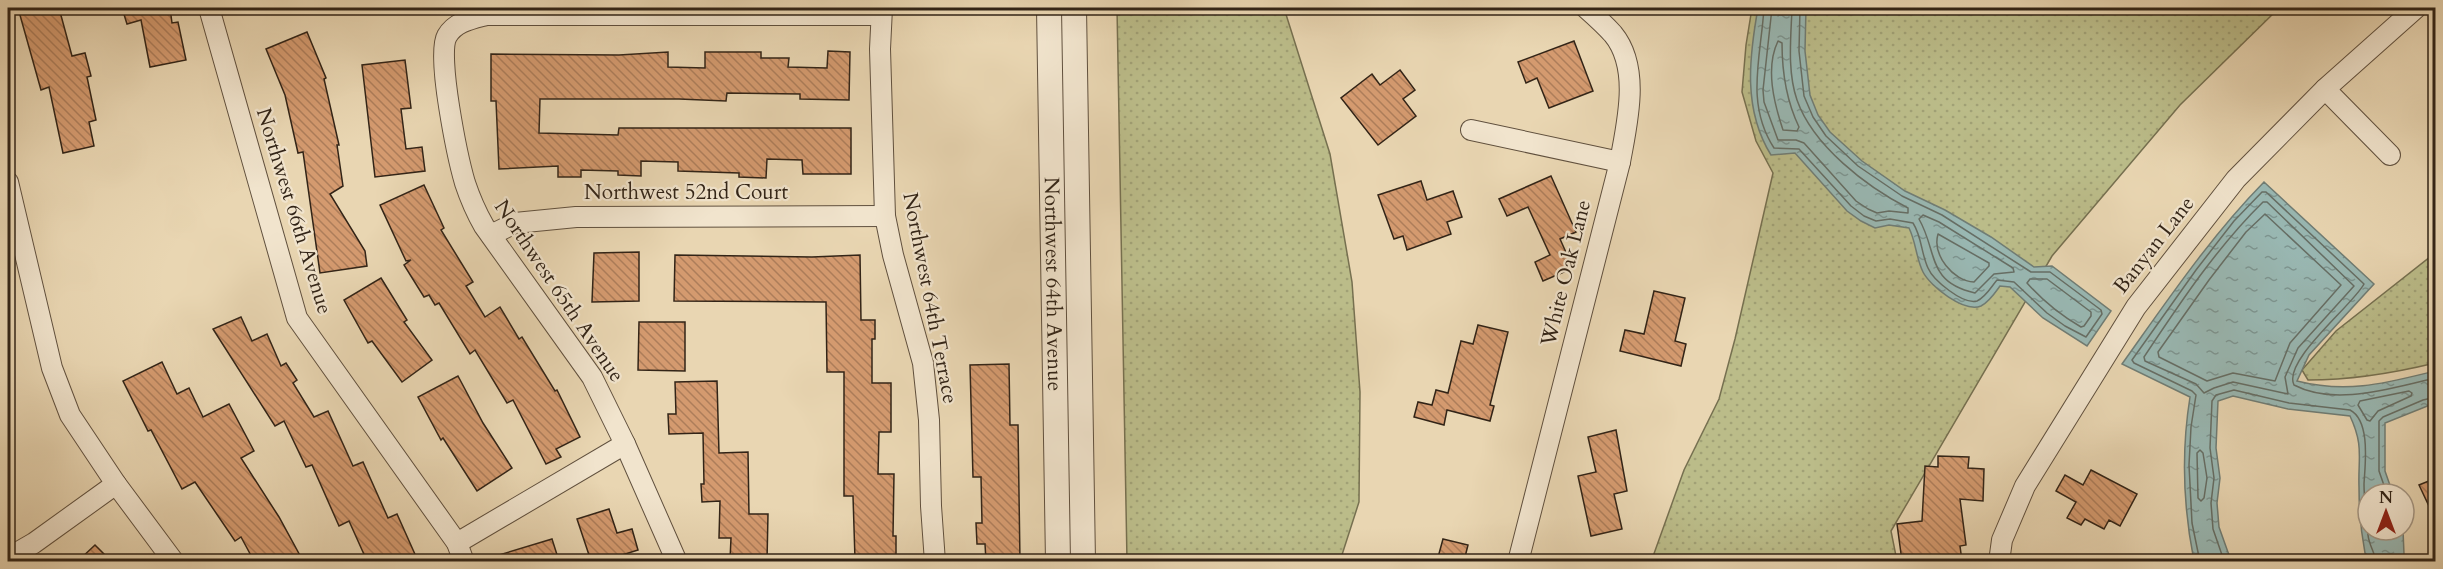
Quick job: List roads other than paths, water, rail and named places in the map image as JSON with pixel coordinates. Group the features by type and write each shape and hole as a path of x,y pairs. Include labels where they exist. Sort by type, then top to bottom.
{"street":[{"name":"Northwest 66th Avenue","path":"209,8 297,318 460,552"},
{"name":"Northwest 64th Avenue","path":"1049,8 1059,561"},
{"name":"Northwest 64th Avenue","path":"1074,8 1083,561"},
{"name":"White Oak Lane","path":"1518,561 1620,162 1629,110 1629,69 1615,36 1586,8"},
{"name":"Banyan Lane","path":"1999,561 2002,540 2025,486 2136,307 2236,179 2325,89 2416,8"},
{"name":"Northwest 65th Avenue","path":"677,561 626,444 592,377 473,206 465,182 443,61 443,46 447,35 465,20 486,15 882,11"},
{"name":"Northwest 64th Terrace","path":"882,11 885,216 893,255 923,363 929,420 935,561"},
{"path":"2325,89 2390,155"},
{"path":"1471,130 1620,162"},
{"path":"8,182 52,368 70,416 116,484 174,561"},
{"name":"Northwest 52nd Court","path":"491,235 515,223 576,217 885,216"},
{"path":"460,552 626,444"},
{"path":"8,558 34,543 116,484"}],"water":[{"path":"1758,8 1806,8 1805,51 1810,95 1818,115 1830,132 1862,161 1905,191 1945,210 1991,237 2034,267 2052,266 2111,311 2087,346 2043,318 2010,287 2000,286 1981,306 1966,306 1948,297 1923,272 1909,228 1889,225 1875,228 1861,221 1847,211 1795,153 1771,155 1762,138 1752,102 1752,46"},
{"path":"2264,182 2374,284 2309,355 2297,381 2333,387 2350,387 2383,383 2435,371 2435,403 2385,423 2385,471 2389,482 2359,482 2359,444 2350,416 2288,409 2233,396 2218,401 2216,448 2220,478 2217,503 2219,527 2229,555 2228,561 2194,561 2187,520 2184,479 2185,439 2190,397 2122,364 2172,293 2244,203"},
{"path":"2363,542 2404,542 2404,554 2399,561 2374,561 2365,553"}]}
